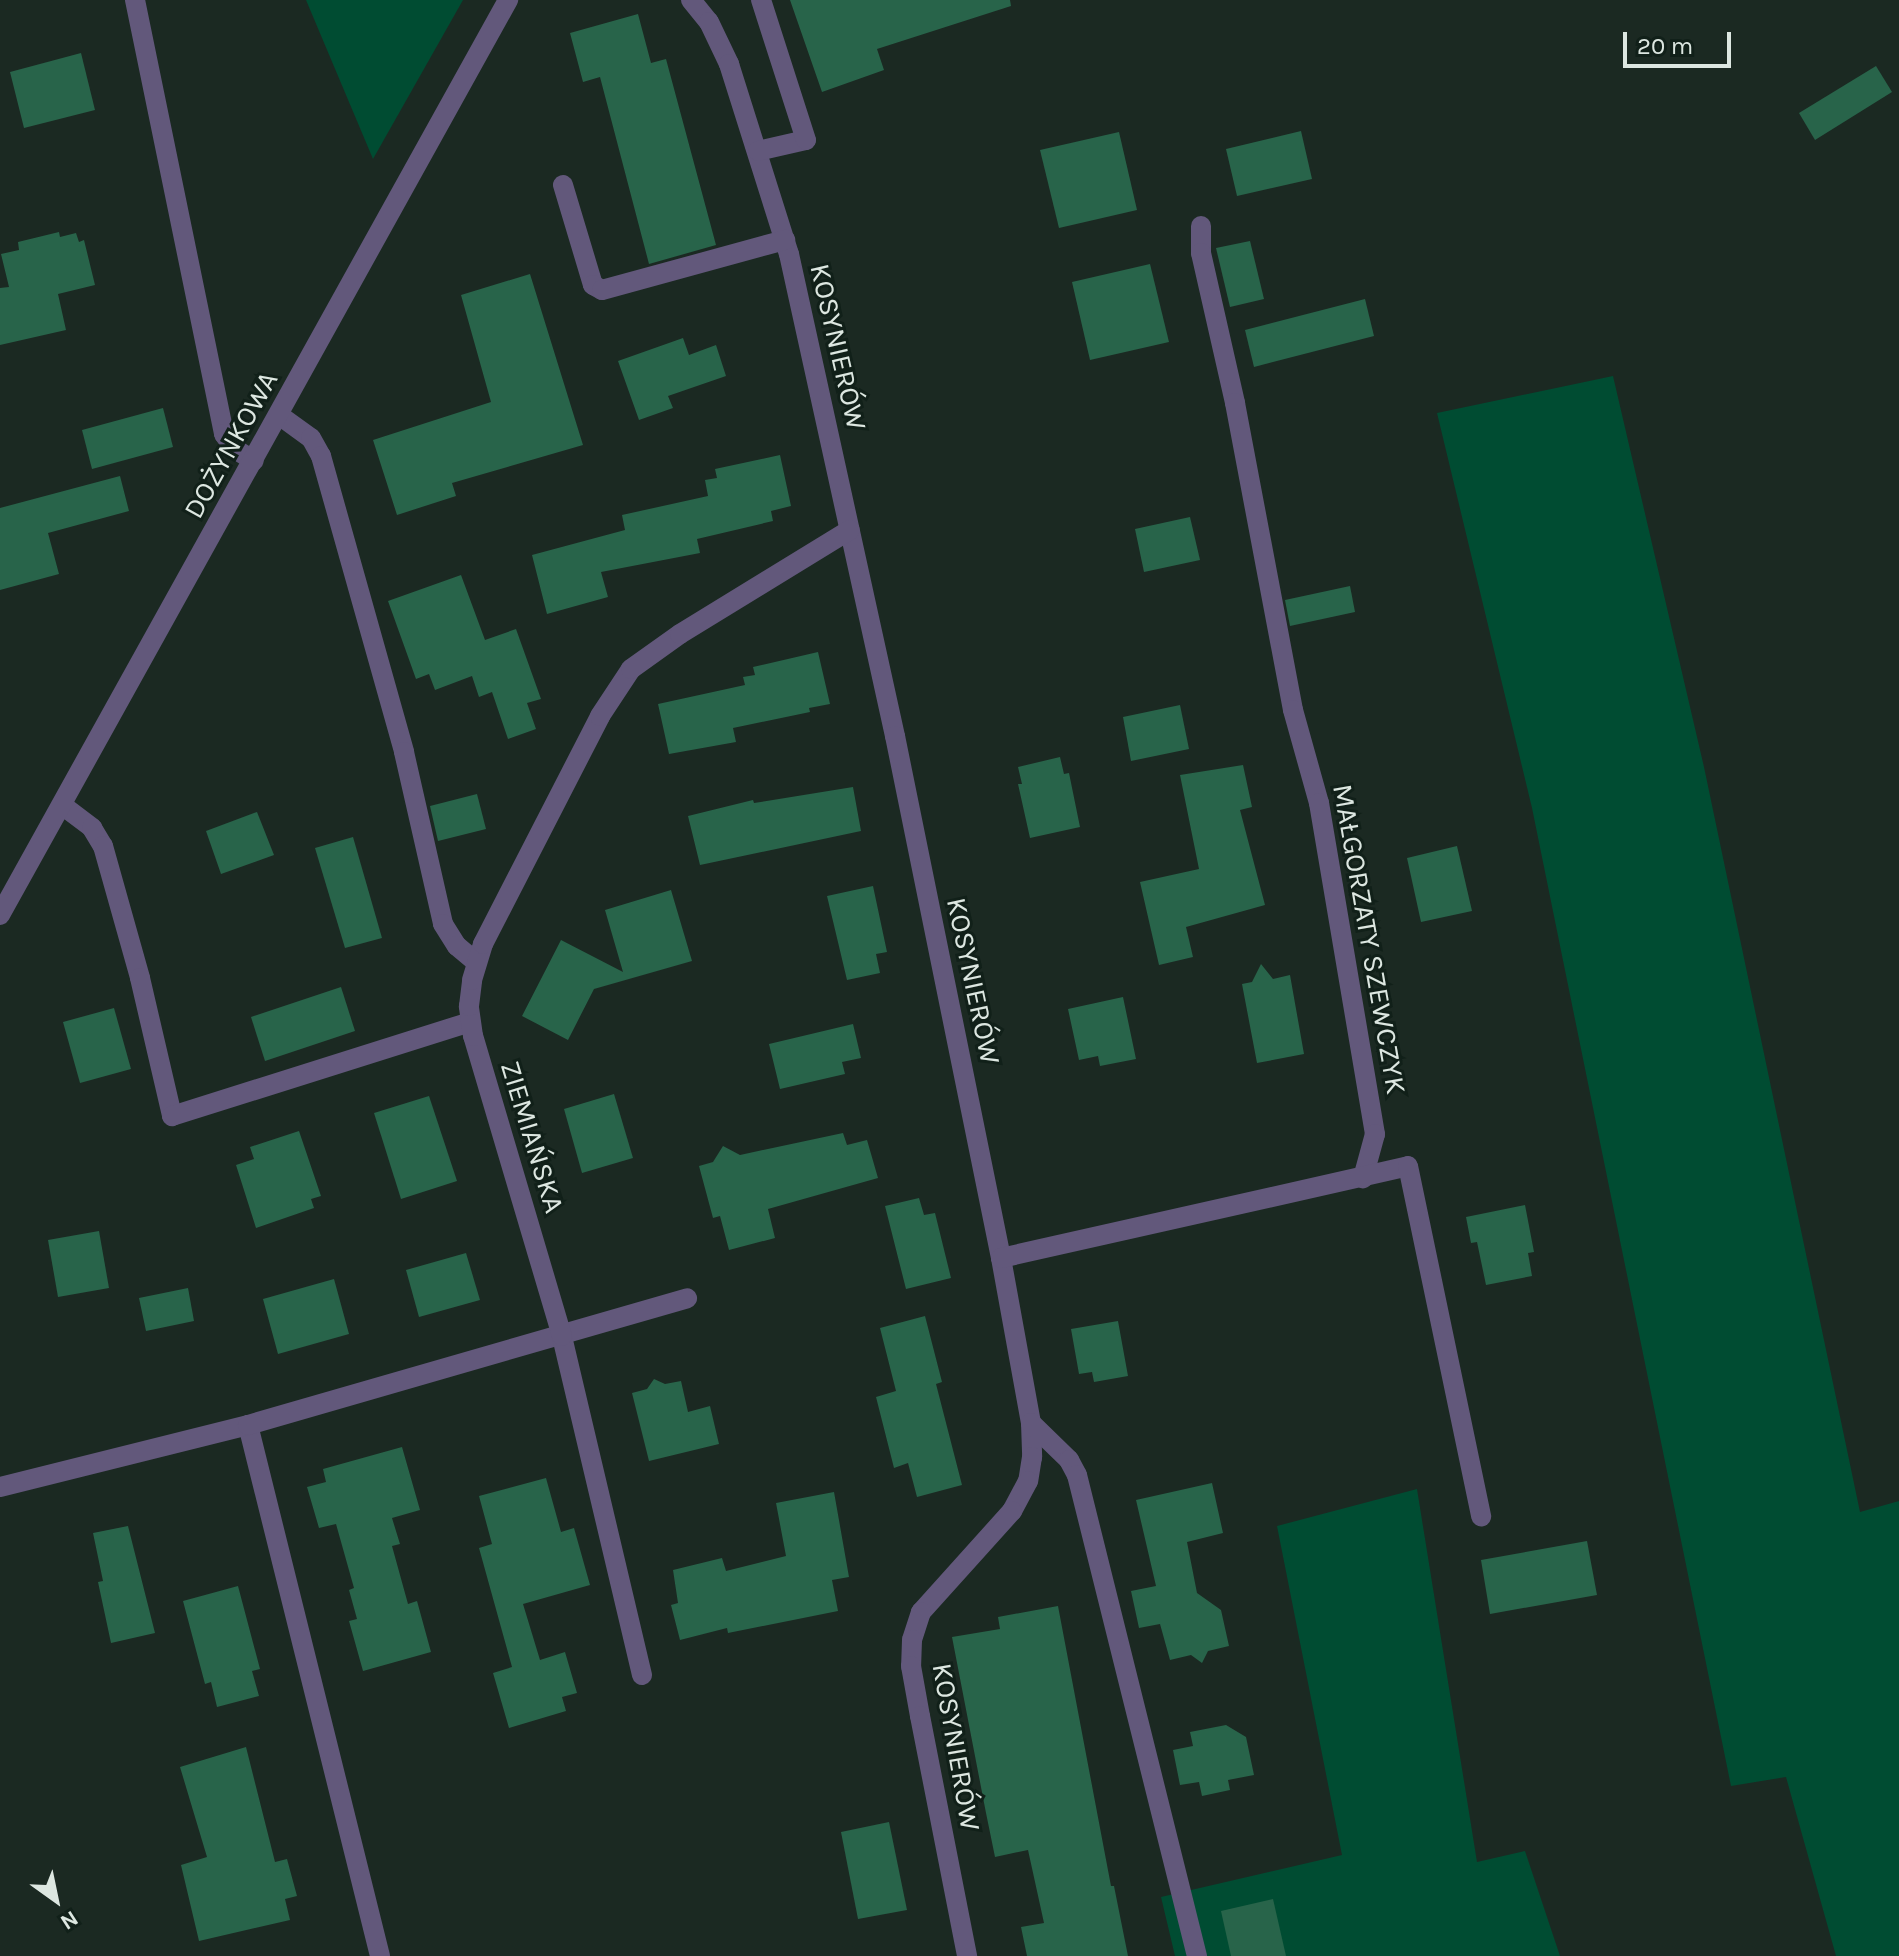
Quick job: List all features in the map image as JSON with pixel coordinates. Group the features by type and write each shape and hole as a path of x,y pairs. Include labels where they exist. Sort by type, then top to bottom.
{"street":[{"path":"135,0 224,434 235,449 254,461"},
{"name":"DOŻYNKOWA","path":"0,915 508,0"},
{"name":"KOSYNIERÓW","path":"691,0 719,40 785,240 850,530 1001,1258 1031,1423 1032,1457 1028,1481 1012,1511 921,1612 912,1640 911,1666 917,1704 967,1956"},
{"path":"758,151 806,140 761,0"},
{"path":"563,185 593,285 602,290 785,240"},
{"name":"MAŁGORZATY SZEWCZYK","path":"1201,226 1201,253 1235,403 1293,710 1319,803 1375,1134 1363,1178"},
{"path":"279,415 311,438 321,456 404,752 443,924 457,946 476,962"},
{"name":"ZIEMIAŃSKA","path":"642,1675 562,1336 470,1022 470,993 476,962 600,716 631,669 670,640 850,530"},
{"path":"62,805 92,828 103,846 140,978 172,1116 470,1022"},
{"path":"1001,1258 1408,1166 1481,1516"},
{"path":"0,1487 248,1425 687,1298"},
{"path":"1031,1423 1069,1460 1077,1475 1197,1956"},
{"path":"248,1425 380,1956"}],"green space":[{"path":"306,0 463,0 373,159"},
{"path":"1613,376 1704,767 1860,1512 1899,1501 1899,1956 1836,1956 1786,1777 1731,1786 1532,808 1437,413"},
{"path":"1417,1489 1477,1862 1525,1851 1560,1956 1175,1956 1161,1897 1342,1855 1277,1526"}],"building":[{"path":"790,0 1010,0 1011,6 877,49 884,70 822,92"},
{"path":"638,14 651,63 666,59 716,245 649,264 600,77 583,82 570,33"},
{"path":"81,53 95,110 24,128 10,72"},
{"path":"1876,66 1892,92 1815,140 1799,113"},
{"path":"1301,131 1312,179 1237,196 1226,149"},
{"path":"1119,132 1137,210 1059,228 1040,150"},
{"path":"59,232 60,237 76,233 79,242 84,240 95,285 58,294 66,330 0,345 0,288 9,287 1,254 19,250 18,242"},
{"path":"1250,241 1264,299 1230,307 1216,248"},
{"path":"1150,264 1169,342 1090,360 1072,282"},
{"path":"530,274 583,445 452,483 456,496 397,515 373,440 491,402 461,295"},
{"path":"1365,299 1374,336 1254,367 1245,330"},
{"path":"683,338 689,355 716,345 726,376 668,396 673,408 639,420 618,361"},
{"path":"163,408 173,447 92,469 82,430"},
{"path":"780,455 791,506 771,511 773,521 697,539 700,553 601,572 608,597 547,614 532,555 625,530 622,515 708,496 705,480 717,478 715,469"},
{"path":"120,476 129,511 48,533 59,574 0,590 0,508"},
{"path":"1190,517 1200,560 1144,572 1135,529"},
{"path":"461,575 485,640 516,629 541,699 527,703 536,729 508,739 492,692 479,697 472,676 435,690 429,674 416,679 388,601"},
{"path":"1350,586 1355,612 1290,626 1285,600"},
{"path":"818,652 830,704 809,708 810,712 733,728 736,742 669,754 658,704 745,685 743,677 755,675 753,667"},
{"path":"1180,705 1189,749 1131,761 1123,717"},
{"path":"1060,757 1064,774 1069,773 1080,827 1030,838 1018,784 1022,784 1018,767"},
{"path":"1243,765 1252,807 1240,810 1265,905 1186,927 1193,957 1159,965 1140,882 1199,869 1180,775"},
{"path":"853,787 861,831 700,865 688,816 753,800 754,803"},
{"path":"477,794 486,829 438,841 430,806"},
{"path":"257,812 274,855 221,874 206,831"},
{"path":"353,837 382,938 345,948 315,848"},
{"path":"1457,846 1472,911 1421,922 1407,858"},
{"path":"873,886 887,952 876,954 880,973 847,980 827,896"},
{"path":"671,890 692,961 594,989 568,1040 522,1016 561,940 623,972 605,910"},
{"path":"1261,964 1273,979 1290,975 1304,1054 1257,1063 1242,984 1252,982"},
{"path":"341,987 355,1031 265,1061 251,1017"},
{"path":"1123,997 1136,1059 1100,1066 1098,1056 1079,1060 1068,1009"},
{"path":"114,1008 131,1069 80,1083 63,1022"},
{"path":"853,1024 861,1058 842,1062 845,1074 780,1089 769,1044"},
{"path":"614,1094 633,1158 582,1173 564,1109"},
{"path":"429,1096 457,1181 401,1199 374,1113"},
{"path":"299,1131 321,1196 311,1199 314,1208 256,1228 236,1165 254,1159 250,1147"},
{"path":"843,1133 847,1145 867,1140 878,1178 768,1209 775,1238 729,1250 720,1216 713,1218 699,1166 713,1162 723,1146 740,1155"},
{"path":"919,1198 924,1215 935,1213 951,1278 906,1289 885,1206"},
{"path":"1525,1205 1534,1252 1528,1253 1532,1276 1486,1285 1477,1242 1471,1243 1466,1217"},
{"path":"99,1231 109,1288 58,1297 48,1240"},
{"path":"466,1253 480,1300 419,1317 406,1270"},
{"path":"334,1279 349,1334 278,1354 263,1299"},
{"path":"188,1288 194,1321 146,1331 139,1298"},
{"path":"925,1316 942,1382 936,1384 962,1485 917,1497 908,1463 894,1468 876,1397 896,1391 880,1328"},
{"path":"1118,1321 1128,1376 1094,1382 1092,1372 1079,1374 1071,1329"},
{"path":"654,1379 665,1384 681,1381 688,1412 710,1406 719,1444 649,1461 632,1393 647,1389"},
{"path":"402,1447 420,1510 392,1518 400,1544 392,1546 408,1604 417,1601 431,1652 363,1671 349,1621 357,1619 349,1590 354,1588 336,1524 319,1528 307,1487 326,1482 323,1469"},
{"path":"546,1478 561,1532 574,1528 590,1585 523,1604 540,1660 565,1652 577,1693 562,1697 566,1711 509,1728 493,1673 512,1667 479,1548 492,1544 479,1496"},
{"path":"1212,1483 1223,1533 1187,1542 1197,1593 1221,1610 1229,1646 1208,1651 1202,1663 1191,1655 1170,1660 1160,1624 1139,1628 1131,1591 1156,1586 1136,1500"},
{"path":"834,1492 849,1577 832,1580 838,1611 728,1633 727,1628 680,1640 671,1605 678,1603 673,1570 722,1558 726,1571 786,1556 776,1503"},
{"path":"128,1526 155,1633 111,1643 98,1582 103,1581 93,1533"},
{"path":"1587,1541 1597,1595 1490,1614 1481,1560"},
{"path":"238,1586 260,1669 252,1671 259,1696 217,1707 211,1682 205,1684 183,1601"},
{"path":"1058,1606 1111,1886 1114,1886 1128,1956 1027,1956 1021,1927 1044,1923 1028,1850 995,1857 986,1813 952,1637 1000,1629 998,1617"},
{"path":"1226,1725 1246,1737 1254,1775 1228,1780 1230,1790 1202,1796 1199,1782 1180,1785 1173,1750 1193,1746 1190,1732"},
{"path":"246,1747 275,1862 287,1859 297,1896 285,1899 290,1920 199,1941 181,1865 207,1857 180,1767"},
{"path":"889,1822 907,1910 858,1919 841,1832"},
{"path":"1273,1899 1286,1956 1231,1956 1221,1911"}]}
